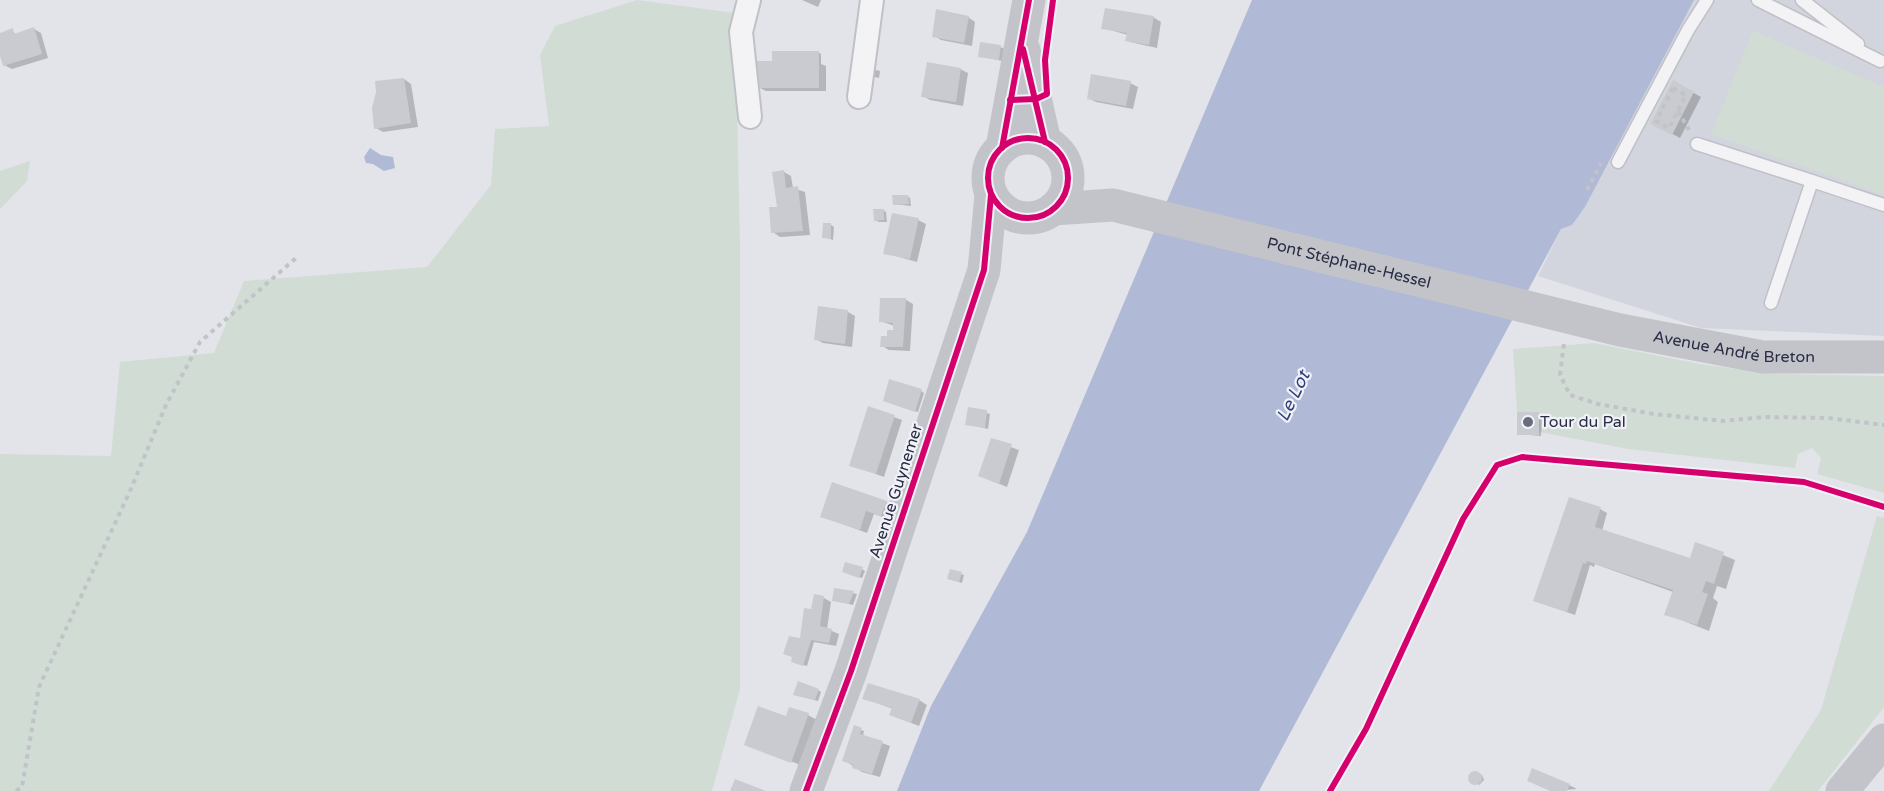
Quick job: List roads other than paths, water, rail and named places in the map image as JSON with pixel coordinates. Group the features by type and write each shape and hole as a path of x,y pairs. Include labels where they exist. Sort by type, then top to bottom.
{"street":[{"path":"749,0 741,32 750,117"},
{"path":"859,97 872,0"},
{"path":"1023,46 1045,142 1063,160 1073,200 1021,218 1009,213 991,195 988,174 990,164 1002,147 1023,46 1029,0"},
{"path":"1002,147 1023,139 1045,142"},
{"name":"Avenue Guynemer","path":"806,791 850,671 984,270 991,195"},
{"name":"Avenue Guynemer","path":"984,270 1073,200"},
{"name":"Pont Stéphane-Hessel","path":"1073,200 1580,330"},
{"name":"Avenue André Breton","path":"1580,330 1763,357 1884,357"},
{"path":"1842,791 1884,740"}],"lane":[{"path":"1618,162 1688,30 1707,0"},
{"path":"1758,0 1882,63"},
{"path":"1802,0 1882,63"},
{"path":"1697,144 1884,205"},
{"path":"1771,303 1812,181"}],"water":[{"name":"Le Lot","path":"1252,0 1694,0 1585,207 1572,225 1561,229 1259,791 897,791 931,706 1027,532"},
{"path":"370,148 381,155 393,157 395,168 384,171 373,164 366,163 364,157"}],"place":[{"name":"Tour du Pal","path":"1528,422"}]}
